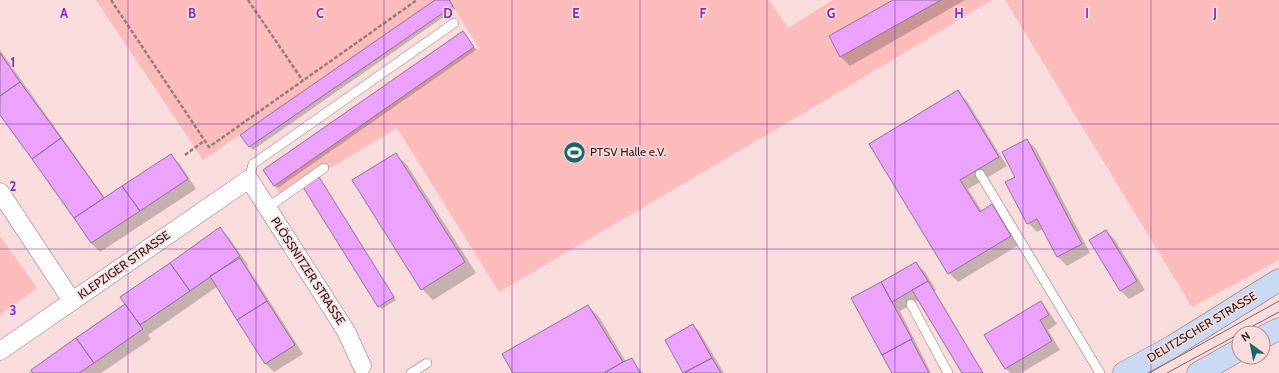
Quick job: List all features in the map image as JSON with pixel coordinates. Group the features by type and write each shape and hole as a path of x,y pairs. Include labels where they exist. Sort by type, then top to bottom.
{"main road":[{"name":"DELITZSCHER STRASSE","path":"1124,373 1173,346 1279,280"},
{"path":"1198,373 1231,354"}],"street":[{"name":"PLÖSSNITZER STRASSE","path":"249,179 271,206 346,331 362,370"},
{"name":"KLEPZIGER STRASSE","path":"0,351 249,179"},
{"path":"0,192 72,301"}],"lane":[{"path":"249,179 253,164 454,23"},
{"path":"324,168 271,206 354,331"},
{"path":"980,174 1100,373"},
{"path":"911,304 948,373"},
{"path":"411,373 427,363"}],"path":[{"path":"111,0 209,147 303,81 412,1 417,0"},
{"path":"248,0 303,81"},
{"path":"185,155 204,141"}],"shaded area":[{"path":"96,0 435,0 203,160"},
{"name":"PTSV Halle e.V.","path":"449,0 769,0 788,28 833,0 992,0 824,101 499,292 397,128 282,197 274,186 474,47 480,50"},
{"path":"1005,0 1279,0 1279,260 1192,307"},
{"path":"0,236 37,288 0,315"}],"building":[{"path":"435,0 449,0 453,6 249,147 240,135"},
{"path":"893,0 941,0 840,57 829,36"},
{"path":"463,31 474,47 274,186 263,170"},
{"path":"0,53 20,82 0,96"},
{"path":"20,82 61,138 32,159 0,115 0,96"},
{"path":"958,90 999,157 960,180 980,212 992,204 1011,236 948,274 869,144"},
{"path":"61,138 104,198 74,218 32,159"},
{"path":"1027,139 1082,244 1057,257 1037,219 1027,224 1005,182 1015,177 1002,152"},
{"path":"396,153 465,262 421,290 352,180"},
{"path":"171,154 188,179 140,211 122,186"},
{"path":"319,177 394,297 378,307 303,187"},
{"path":"122,186 140,211 91,243 74,218"},
{"path":"220,227 240,256 190,291 170,263"},
{"path":"1106,230 1137,281 1120,291 1089,240"},
{"path":"240,258 267,301 237,320 210,276"},
{"path":"916,262 928,281 892,302 881,282"},
{"path":"170,263 190,291 140,325 120,297"},
{"path":"928,281 983,373 962,373 912,290"},
{"path":"881,282 912,339 882,355 851,298"},
{"path":"267,301 295,345 265,364 237,320"},
{"path":"1041,301 1049,315 1040,320 1052,341 1005,369 984,335"},
{"path":"125,304 143,329 94,363 76,338"},
{"path":"588,305 623,362 604,373 513,373 502,354"},
{"path":"693,324 712,358 683,373 665,340"},
{"path":"76,338 94,363 79,373 33,373 31,370"},
{"path":"911,339 929,373 892,373 882,355"},
{"path":"632,358 640,373 604,373 623,362"},
{"path":"712,358 721,373 684,373"}],"tram line":[{"path":"1149,373 1279,301"},
{"path":"1255,325 1279,312"},
{"path":"1167,373 1231,338"}],"place":[{"name":"PTSV Halle e.V.","path":"575,152"}]}
